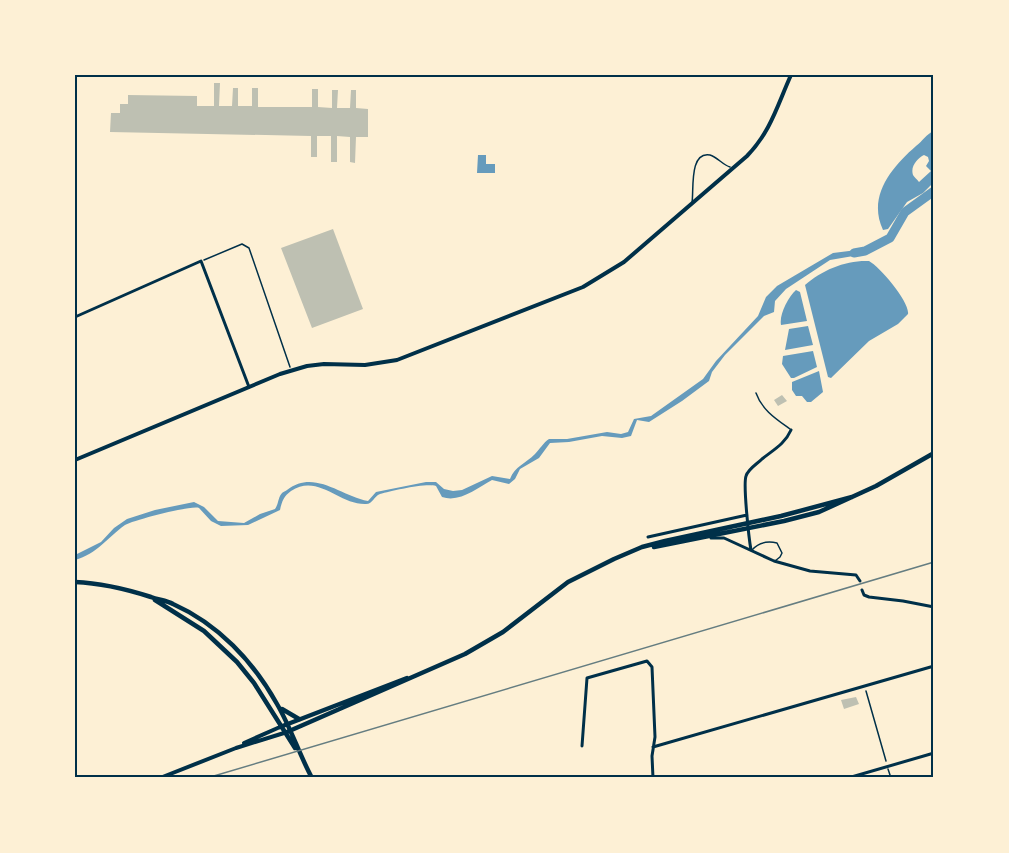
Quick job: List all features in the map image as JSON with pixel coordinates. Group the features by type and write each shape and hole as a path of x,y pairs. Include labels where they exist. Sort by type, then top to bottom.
{"main road":[{"path":"285,733 477,648 503,632 568,582 603,563 673,539 819,512 934,453"},
{"path":"631,552 703,538 747,526"},
{"path":"75,582 112,586 181,607 223,636 252,667 278,705 312,778"},
{"path":"153,598 191,622 226,650 254,683 280,727 298,750"},
{"path":"280,727 385,685 418,675"},
{"path":"278,705 285,712 299,719"}],"street":[{"path":"75,460 291,370 324,364 365,365 397,360 572,291 604,275 624,262 726,176 761,141 771,126 791,75"},
{"path":"75,318 201,261 249,387"},
{"path":"752,550 747,526 746,476 757,463 788,438 791,430"},
{"path":"648,537 747,515"},
{"path":"703,538 724,538 774,561 820,573 852,574 860,581"},
{"path":"862,590 864,595 869,597 934,608"},
{"path":"582,746 587,678 644,662 650,663 655,737 653,778"},
{"path":"653,747 934,666"},
{"path":"160,778 236,748 280,727"},
{"path":"236,748 285,733"},
{"path":"848,778 934,753"}],"lane":[{"path":"692,204 695,165 698,158 713,155 723,164 734,168"},
{"path":"723,164 726,176"},
{"path":"756,393 767,411 791,430"},
{"path":"752,550 756,545 777,543 782,553 774,561"}],"path":[{"path":"201,261 242,244 249,248 291,370"},
{"path":"865,687 891,778"}],"water":[{"path":"934,131 934,182 923,193 907,202 888,229 883,230 878,205 884,183 898,163","holes":["922,156 928,157 929,161 926,166 931,171 919,182 912,172 914,166"]},
{"path":"478,155 486,155 486,164 495,164 495,173 477,173"},
{"path":"865,249 865,254 830,260 786,289 775,301 774,312 764,316 725,355 712,372 709,381 649,422 637,420 631,436 622,438 602,436 550,443 539,458 520,469 515,479 509,484 492,480 468,494 455,498 442,497 436,486 424,486 380,494 366,504 347,500 319,487 301,486 287,495 280,510 248,525 221,526 211,521 199,508 174,511 125,525 96,549 75,560 75,555 101,542 114,528 127,519 155,510 194,502 204,507 218,521 244,523 275,509 282,493 297,484 307,482 327,485 368,501 376,492 426,482 436,482 444,489 453,491 462,490 492,476 510,479 517,468 549,439 567,439 607,432 621,434 628,432 634,419 651,416 703,379 716,361 758,316 766,297 777,286 833,253"},
{"path":"869,261 893,285 904,302 908,314 898,324 869,341 831,378 828,377 805,285 835,267 852,262"},
{"path":"796,290 800,292 807,321 781,325 781,316 785,306"},
{"path":"808,326 813,345 785,350 789,329"},
{"path":"813,351 817,367 791,378 782,364 783,356"},
{"path":"819,371 823,392 811,402 807,402 802,396 796,396 792,390 792,382"}],"building":[{"path":"214,83 220,83 219,106 232,106 233,88 238,88 238,106 252,106 252,88 258,88 258,107 312,107 312,89 318,89 318,107 332,108 332,90 338,90 337,108 350,108 351,90 356,90 356,108 368,109 368,137 356,137 355,163 350,162 350,137 337,136 337,162 331,162 331,136 317,136 317,157 311,157 311,136 110,132 111,113 120,113 120,104 128,104 128,95 197,96 197,106 214,106"},
{"path":"333,229 363,309 312,328 281,248"},
{"path":"782,395 787,401 778,406 774,400"},
{"path":"856,697 859,704 844,709 841,700"}],"waterway":[{"path":"854,253 865,251 890,238 905,212 934,191"}],"railway":[{"path":"207,778 934,562"}]}
